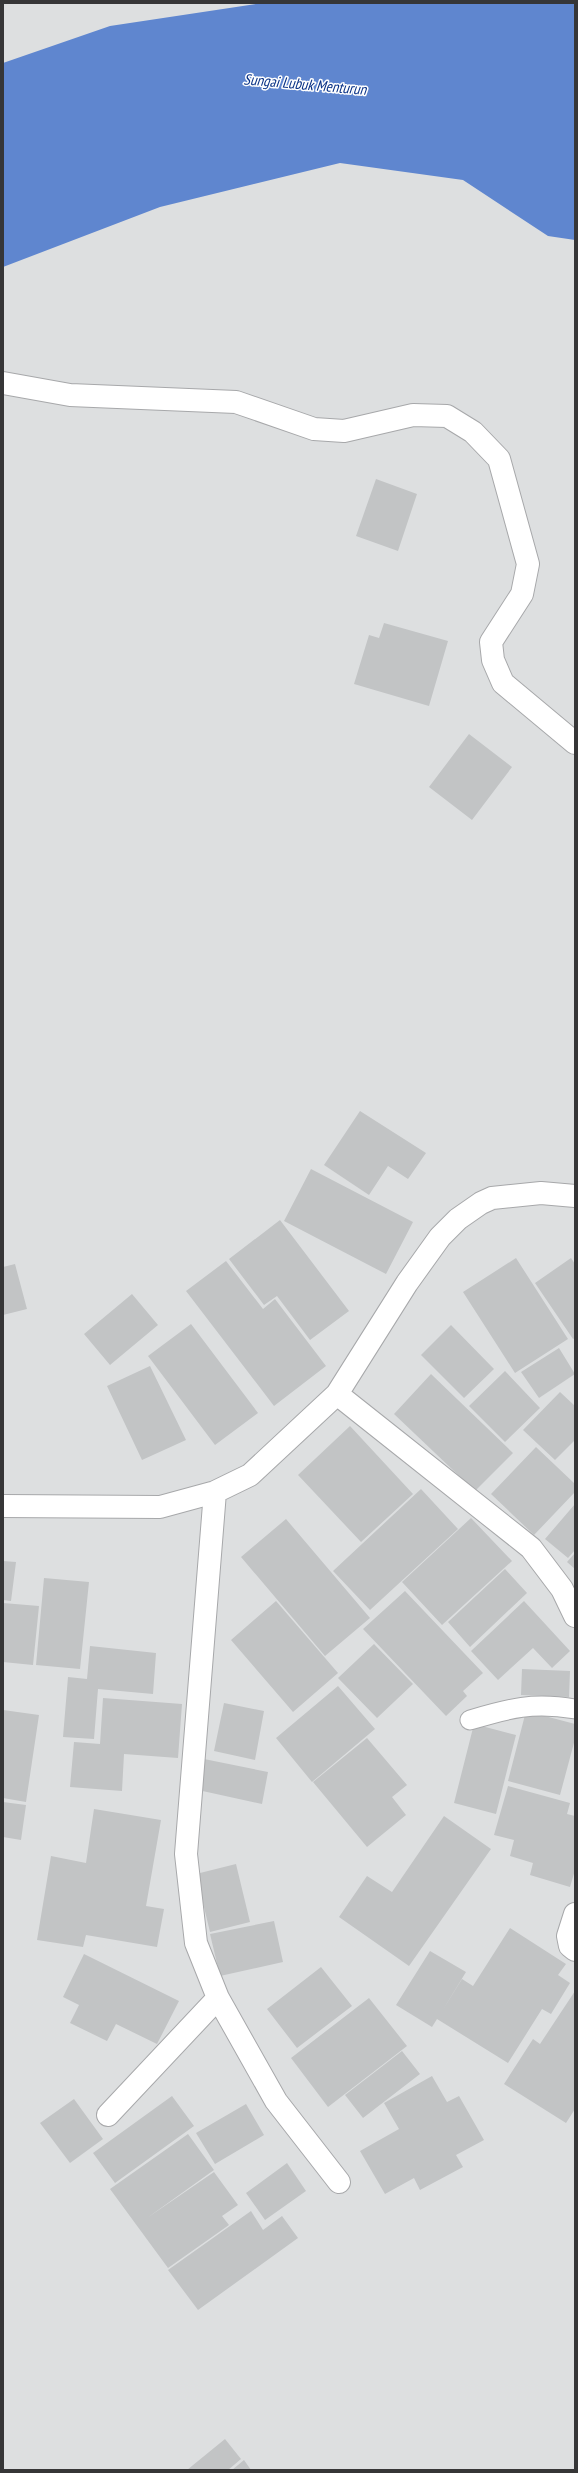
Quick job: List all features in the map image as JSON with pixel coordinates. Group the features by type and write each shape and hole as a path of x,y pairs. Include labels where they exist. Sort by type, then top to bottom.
{"street":[{"path":"3,383 70,395 236,402 314,429 344,431 413,414 447,416 473,432 499,459 528,564 522,594 491,642 493,660 502,683 575,742"},
{"path":"3,1506 160,1506 215,1492 250,1475 337,1394 407,1284 440,1237 458,1219 481,1203 492,1198 541,1193 575,1196"},
{"path":"337,1394 531,1548 562,1589 575,1616"},
{"path":"215,1492 186,1854 196,1943 218,1998 276,2100 339,2182"},
{"path":"575,1914 568,1936 570,1946 575,1950"},
{"path":"108,2115 218,1998"}],"lane":[{"path":"470,1720 508,1709 548,1704 575,1708"}],"water":[{"name":"Sungai Lubuk Menturun","path":"263,3 575,3 575,240 548,236 463,180 340,163 160,207 3,267 3,63 110,26"}],"building":[{"path":"376,479 417,494 398,551 356,536"},
{"path":"384,623 448,641 429,706 354,684 369,635 379,638"},
{"path":"469,734 512,767 472,820 429,787"},
{"path":"360,1111 426,1153 408,1179 388,1166 369,1195 324,1165"},
{"path":"311,1169 413,1222 386,1274 284,1221"},
{"path":"280,1220 349,1311 310,1340 277,1296 264,1305 229,1259"},
{"path":"516,1258 568,1339 515,1373 463,1292"},
{"path":"571,1258 575,1264 575,1338 573,1339 535,1283"},
{"path":"226,1261 263,1309 275,1299 326,1366 274,1406 186,1291"},
{"path":"15,1264 27,1309 3,1315 3,1267"},
{"path":"132,1294 158,1325 110,1365 84,1334"},
{"path":"191,1324 258,1413 215,1445 148,1356"},
{"path":"451,1325 494,1369 464,1398 421,1355"},
{"path":"559,1348 575,1374 539,1398 521,1372"},
{"path":"150,1366 186,1440 142,1460 107,1386"},
{"path":"505,1371 540,1408 505,1442 469,1406"},
{"path":"431,1374 513,1453 475,1491 394,1414"},
{"path":"560,1392 575,1406 575,1440 555,1460 523,1430"},
{"path":"350,1426 413,1494 361,1542 298,1475"},
{"path":"536,1447 575,1484 575,1492 534,1535 491,1494"},
{"path":"421,1489 458,1529 370,1610 333,1571"},
{"path":"575,1504 575,1550 568,1558 545,1539"},
{"path":"471,1518 512,1561 442,1625 402,1582"},
{"path":"286,1519 370,1618 325,1656 241,1557"},
{"path":"575,1553 575,1569 567,1562"},
{"path":"3,1561 16,1562 11,1601 3,1600"},
{"path":"505,1569 527,1593 470,1647 448,1622"},
{"path":"44,1578 89,1582 80,1669 36,1665"},
{"path":"405,1591 483,1673 463,1691 467,1696 446,1716 363,1629"},
{"path":"276,1601 338,1673 293,1712 231,1640"},
{"path":"524,1601 570,1651 552,1668 533,1648 498,1680 471,1651"},
{"path":"3,1603 39,1606 33,1665 3,1662"},
{"path":"374,1644 413,1684 377,1718 338,1678"},
{"path":"90,1646 156,1653 153,1694 98,1689 94,1739 63,1737 68,1677 87,1679"},
{"path":"522,1669 570,1671 569,1697 521,1695"},
{"path":"338,1686 375,1729 312,1782 276,1738"},
{"path":"103,1698 182,1704 178,1758 124,1754 122,1791 70,1787 74,1742 100,1744"},
{"path":"224,1703 264,1711 255,1760 214,1751"},
{"path":"3,1710 39,1715 26,1802 3,1798"},
{"path":"526,1711 575,1724 575,1739 560,1795 508,1781"},
{"path":"474,1724 516,1735 496,1814 454,1803"},
{"path":"367,1738 407,1785 392,1797 406,1815 367,1847 313,1782"},
{"path":"204,1759 268,1772 262,1804 198,1790"},
{"path":"508,1786 570,1803 567,1814 575,1816 575,1870 570,1887 530,1875 533,1863 510,1856 514,1840 494,1835"},
{"path":"3,1802 26,1805 21,1840 3,1837"},
{"path":"94,1809 161,1820 146,1906 164,1909 157,1947 86,1935 83,1947 37,1940 51,1856 86,1863"},
{"path":"444,1816 491,1849 409,1966 339,1917 367,1876 392,1892"},
{"path":"236,1864 250,1922 210,1932 196,1874"},
{"path":"274,1921 283,1962 220,1976 210,1934"},
{"path":"510,1928 566,1964 558,1975 570,1983 551,2014 542,2009 508,2063 437,2019 432,2027 396,2005 430,1951 466,1972 442,2011 462,1979 473,1986"},
{"path":"84,1954 179,2001 157,2044 116,2024 107,2041 70,2023 79,2005 63,1997"},
{"path":"321,1967 352,2006 297,2048 267,2009"},
{"path":"575,1991 575,2109 566,2123 504,2084 533,2039 540,2044"},
{"path":"369,1998 407,2046 328,2107 291,2058"},
{"path":"402,2051 420,2074 363,2118 345,2095"},
{"path":"432,2076 447,2102 459,2096 484,2140 456,2155 463,2167 420,2190 414,2178 385,2194 360,2151 399,2129 384,2103"},
{"path":"172,2096 194,2126 115,2183 93,2153"},
{"path":"74,2099 103,2139 70,2163 40,2123"},
{"path":"246,2104 264,2135 215,2164 196,2133"},
{"path":"188,2134 214,2170 147,2218 214,2172 238,2205 222,2216 229,2225 168,2268 110,2189"},
{"path":"287,2163 306,2191 265,2220 246,2193"},
{"path":"251,2211 263,2230 282,2216 298,2238 198,2310 168,2270"},
{"path":"225,2439 241,2459 228,2470 187,2470"},
{"path":"244,2460 251,2470 232,2470"}]}
